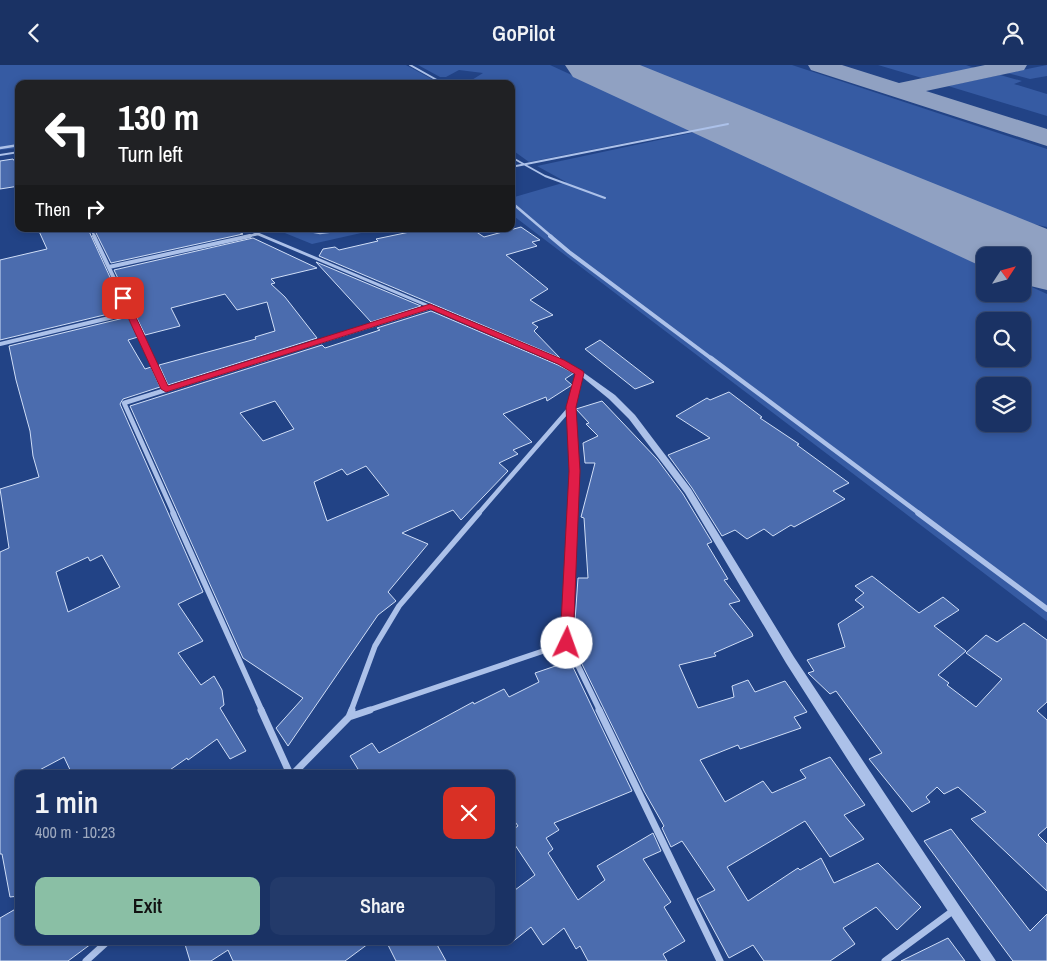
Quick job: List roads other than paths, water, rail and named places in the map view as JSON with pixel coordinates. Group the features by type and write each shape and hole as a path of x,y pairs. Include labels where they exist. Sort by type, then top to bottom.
{"street":[{"path":"0,148 15,146"},
{"path":"0,155 15,153"},
{"path":"515,204 577,258 1047,609"},
{"path":"92,232 166,389"},
{"path":"253,232 561,362 580,373 612,397 632,417 688,491 790,661 858,767 989,961"},
{"path":"314,232 328,232"},
{"path":"109,267 258,234"},
{"path":"290,770 124,403 430,307"},
{"path":"0,344 130,313"},
{"path":"580,373 571,407 575,471 567,643 720,961"},
{"path":"296,770 348,717 376,646 399,606 571,407"},
{"path":"348,717 567,643"},
{"path":"885,961 954,909"},
{"path":"86,961 104,945"}],"lane":[{"path":"410,65 437,80"},
{"path":"515,166 728,124"},
{"path":"515,159 556,181 605,198"}]}
